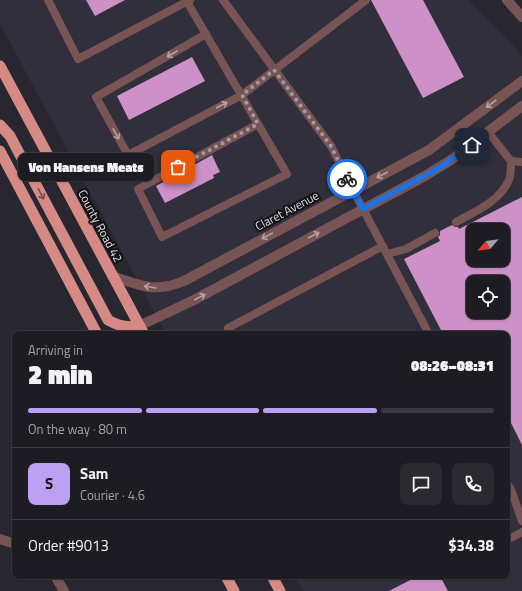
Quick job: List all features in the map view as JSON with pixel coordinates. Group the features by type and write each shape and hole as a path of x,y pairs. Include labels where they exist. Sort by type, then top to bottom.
{"highway":[{"name":"County Road 42","path":"0,66 142,330"},
{"path":"0,125 10,136 108,320 117,325 142,330"},
{"path":"0,151 95,331"},
{"path":"228,579 234,591"},
{"path":"274,579 280,591"}],"street":[{"path":"507,0 522,17"},
{"name":"Claret Avenue","path":"112,276 151,288 174,286 429,150 522,81"},
{"path":"142,330 194,300 439,168 522,106"},
{"path":"0,539 12,543"},
{"path":"58,579 64,591"}],"lane":[{"path":"48,0 78,58 188,0 287,174 162,237 138,189 258,124"},
{"path":"223,0 331,146 427,331"},
{"path":"206,34 96,97 128,155 242,95 366,0"},
{"path":"488,132 512,161 522,162"},
{"path":"456,222 479,210 500,194 509,179 512,161"},
{"path":"387,254 406,249 435,233"},
{"path":"230,331 228,328 383,246"},
{"path":"510,488 522,521"},
{"path":"510,538 522,532"}],"shaded area":[{"path":"0,0 469,0 522,56 522,591 303,591 297,579 510,579 510,331 164,331 0,24"}],"building":[{"path":"86,0 125,0 95,16"},
{"path":"371,0 423,0 464,77 423,98"},
{"path":"192,57 205,81 129,120 117,96"},
{"path":"212,155 220,172 213,175 214,178 165,203 156,186"},
{"path":"522,197 522,445 510,421 510,331 441,331 404,259 440,241 438,237 440,235 440,231 452,225 458,227 459,229 466,225 466,267 510,267 510,223 471,223"},
{"path":"412,579 442,579 448,591 389,591"}],"way so far":[{"path":"178,167 258,124 242,95 274,70 331,146 347,179"}],"place":[{"name":"Von Hansens Meats","path":"178,167"}],"route":[{"path":"347,179 363,209 439,168 472,145"}]}
